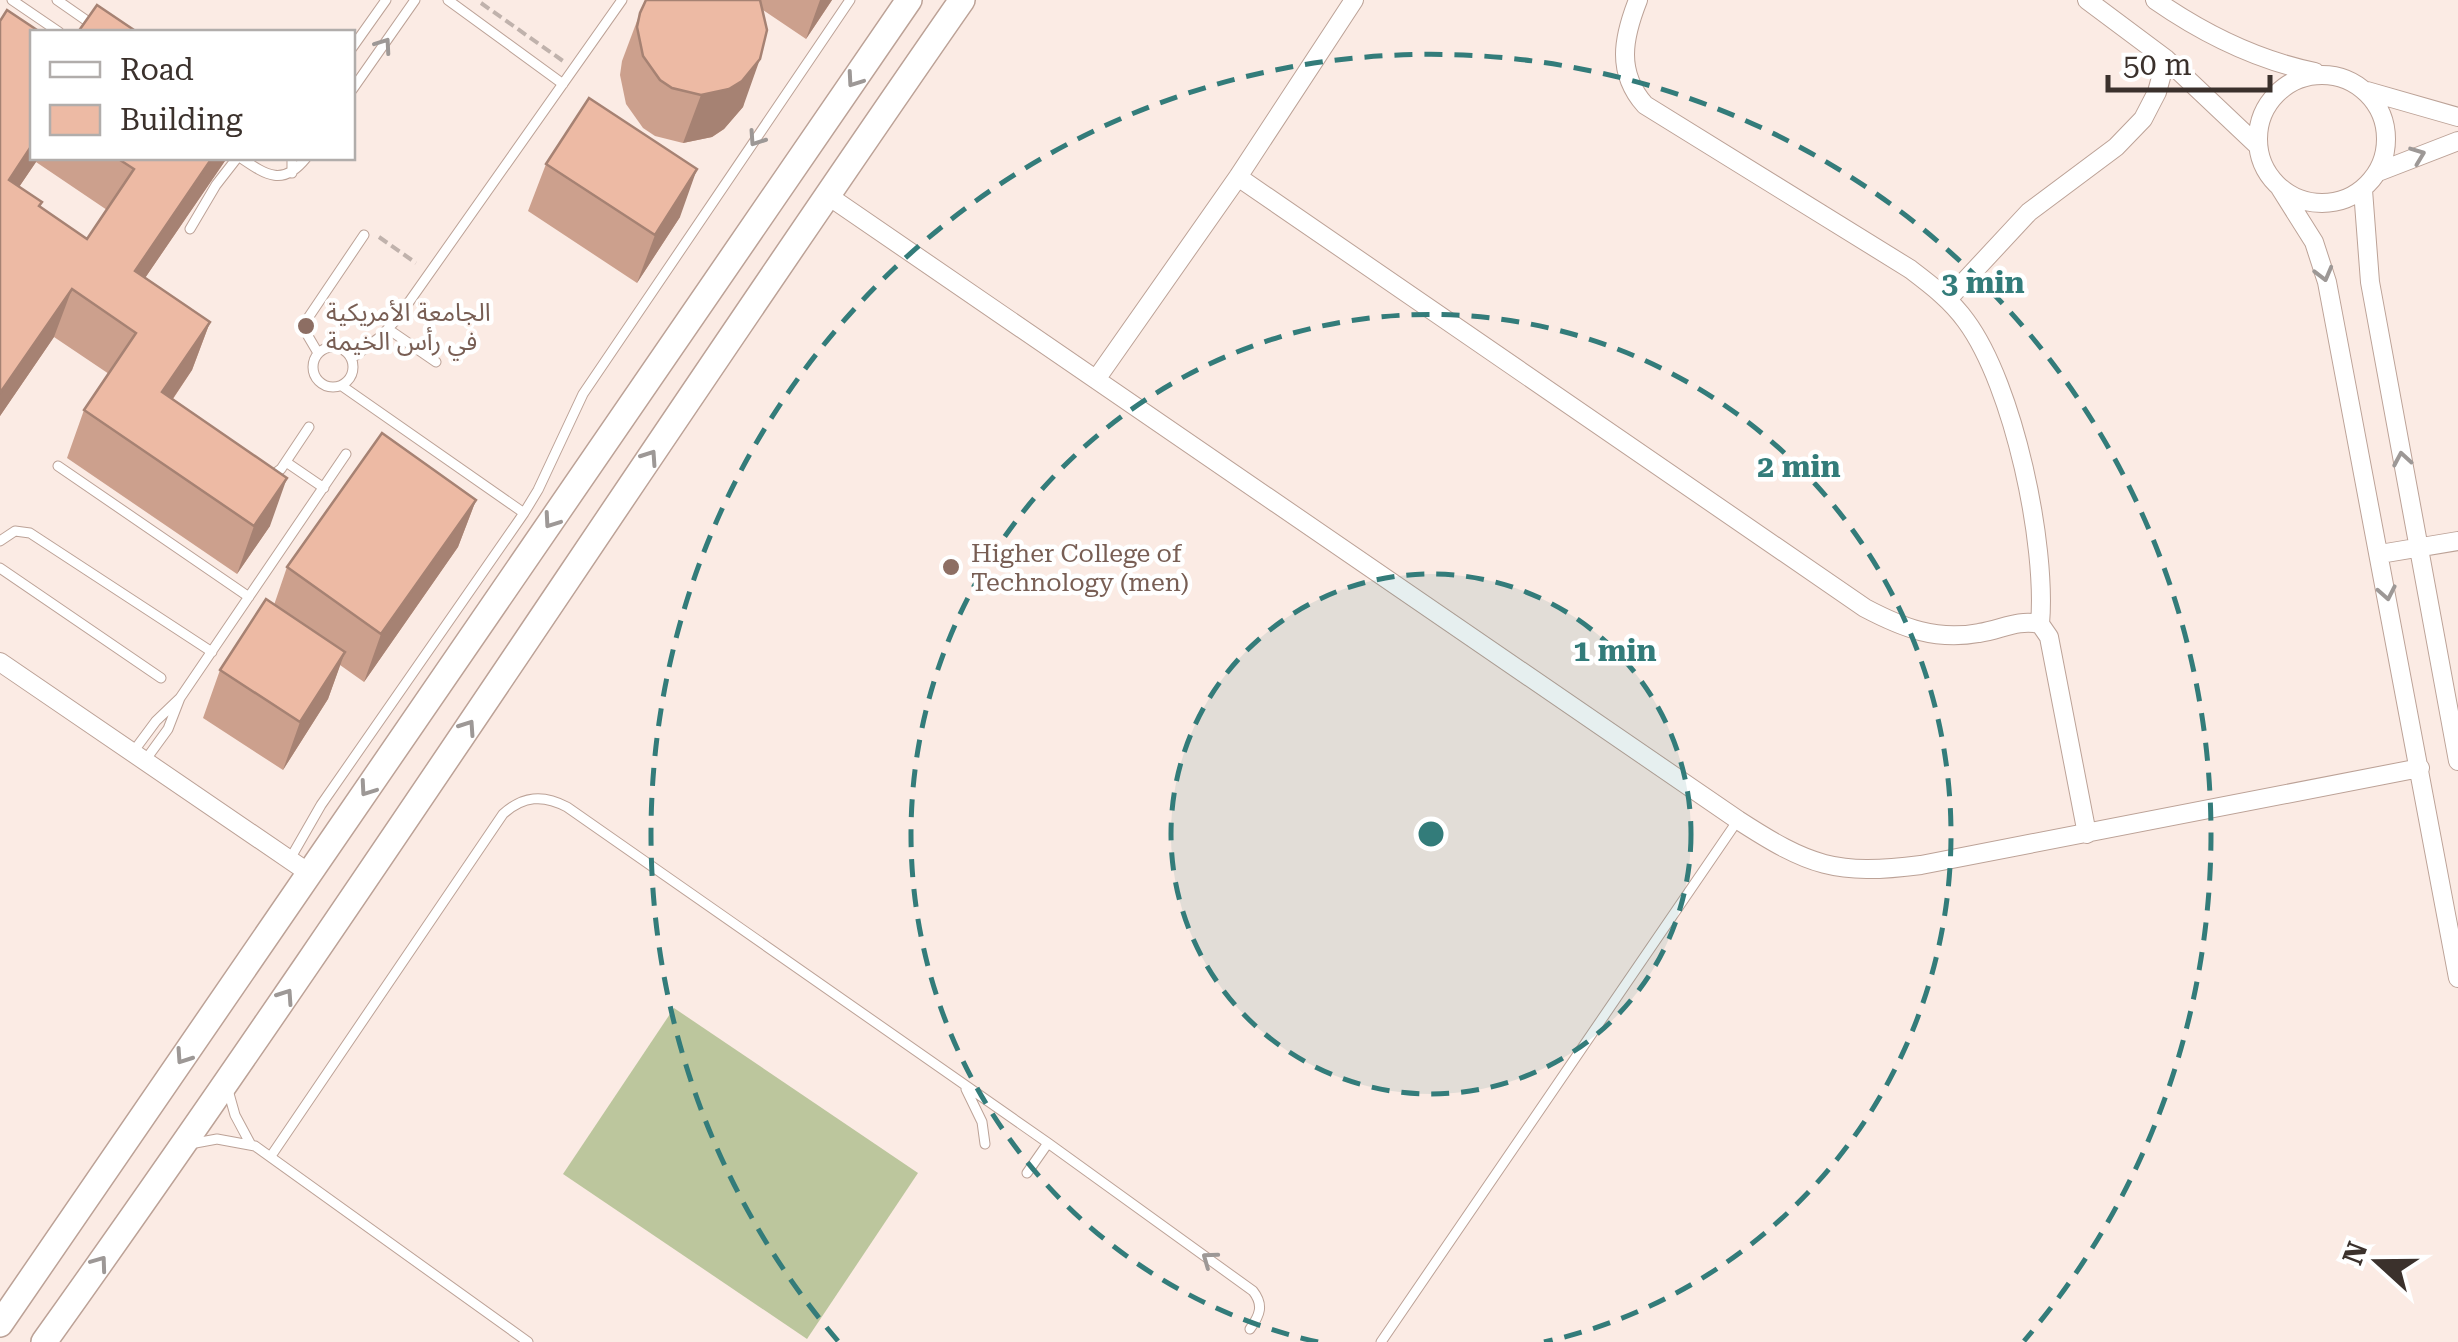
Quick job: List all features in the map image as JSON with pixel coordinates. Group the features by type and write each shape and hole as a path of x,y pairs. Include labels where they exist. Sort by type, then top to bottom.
{"main road":[{"path":"0,1324 299,866 910,0"},
{"path":"44,1342 226,1085 962,0"}],"street":[{"path":"1097,378 1238,178 1354,0"},
{"path":"1638,0 1624,46 1624,62 1634,93 1645,105 1910,269 1948,298 1985,353 2015,441 2036,524 2044,588 2040,624 2049,637 2086,834"},
{"path":"2088,0 2166,59 2258,146"},
{"path":"2154,0 2188,23 2250,54 2330,74 2365,90 2458,117"},
{"path":"1948,298 2029,212 2116,146 2143,119 2157,92 2166,59"},
{"path":"2330,74 2307,76 2286,85 2270,102 2260,122 2258,146 2265,169 2304,223 2322,262 2458,978"},
{"path":"2280,188 2295,198 2330,204 2362,190 2378,172 2387,138 2384,120 2365,90"},
{"path":"2378,172 2458,141"},
{"path":"1238,178 1865,608 1902,628 1939,636 1980,634 2023,620 2040,624"},
{"path":"2362,190 2370,282 2458,762"},
{"path":"827,195 1796,856 1822,865 1864,871 1921,866 2420,768"},
{"path":"2380,554 2458,541"},
{"path":"0,662 299,866"}],"lane":[{"path":"12,0 56,30"},
{"path":"57,0 100,30"},
{"path":"355,44 386,0"},
{"path":"355,86 415,0"},
{"path":"448,0 563,84"},
{"path":"352,358 388,329 622,0"},
{"path":"299,866 321,805 524,513 583,394 850,0"},
{"path":"190,229 216,184 237,160"},
{"path":"242,160 276,176 292,172 304,160"},
{"path":"261,172 263,160"},
{"path":"292,160 292,172"},
{"path":"318,353 308,336 308,318 364,235"},
{"path":"388,329 436,362"},
{"path":"342,386 353,374 352,358 348,352 332,346 318,353 312,368 319,382 342,386 524,513"},
{"path":"258,478 271,476 286,462 310,427"},
{"path":"138,758 156,720 180,698 346,454"},
{"path":"286,462 324,488"},
{"path":"58,466 249,597"},
{"path":"0,541 15,531 30,532 212,652"},
{"path":"0,568 161,678"},
{"path":"271,1156 503,814 513,805 540,797 567,807 1253,1291 1260,1314 1250,1329"},
{"path":"1381,1342 1738,820"},
{"path":"962,1083 978,1111 985,1144"},
{"path":"226,1085 235,1115 250,1143"},
{"path":"184,1145 216,1138 250,1143 528,1342"},
{"path":"1027,1173 1048,1143"}],"path":[{"path":"477,0 565,62"},
{"path":"364,235 368,230 430,272"}],"green space":[{"path":"674,1008 918,1173 807,1339 563,1174"}],"building":[{"path":"646,0 760,0 767,30 760,59 742,81 729,89 701,95 672,88 660,80 643,56 637,27"},
{"path":"97,5 134,30 79,30"},
{"path":"7,10 37,30 30,30 30,148 9,180 87,239 134,169 120,160 211,160 135,271 210,322 162,392 287,478 254,526 84,410 136,333 72,289 0,393 0,21"},
{"path":"589,98 697,169 655,235 546,164"},
{"path":"382,433 476,500 381,634 287,567"},
{"path":"266,599 345,652 300,722 220,670"}],"place":[{"name":"الجامعة الأمريكية في رأس الخيمة","path":"306,326"},
{"name":"Higher College of Technology (men)","path":"951,567"}]}
